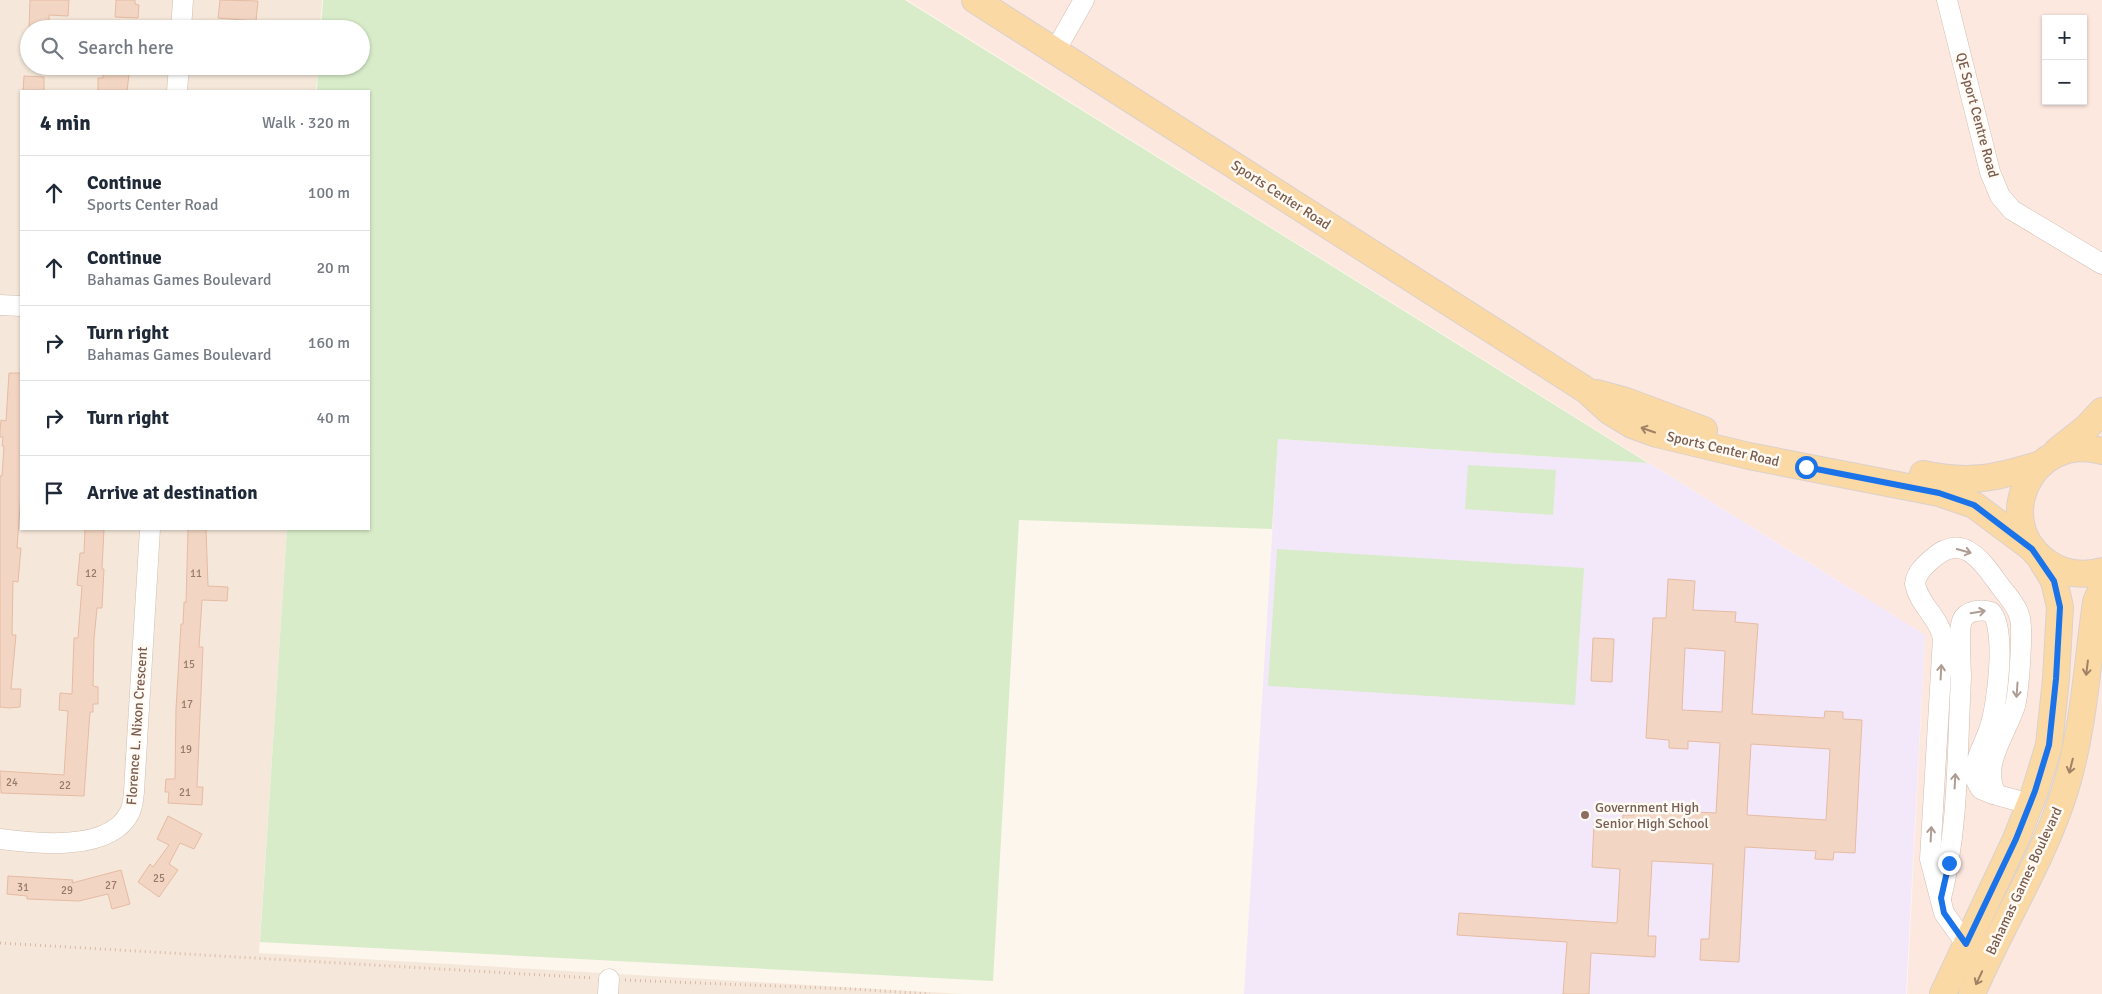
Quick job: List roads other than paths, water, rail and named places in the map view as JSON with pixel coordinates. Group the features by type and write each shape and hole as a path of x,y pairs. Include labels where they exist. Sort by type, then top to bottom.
{"main road":[{"name":"Sports Center Road","path":"975,0 1586,390 1609,411 1632,425 1657,434 1749,456 1939,493 1963,500 1984,511 2036,553"},
{"name":"Sports Center Road","path":"1586,390 1626,401 1708,431 1744,440 1942,478 1987,479 2078,449 2102,451"},
{"path":"2102,411 2069,443 2046,460 2030,478 2021,499 2021,522 2036,553 2066,572 2087,574 2102,571"},
{"name":"Bahamas Games Boulevard","path":"1943,994 2000,876 2030,804 2049,745 2056,679 2060,607 2054,581 2036,553"},
{"name":"Bahamas Games Boulevard","path":"1972,994 2052,826 2065,790 2080,725 2096,602 2102,588"}],"street":[{"path":"182,20 183,0"},
{"path":"1055,51 1084,0"},
{"name":"QE Sport Centre Road","path":"1947,0 1990,172 2000,196 2021,217 2102,264"},
{"path":"177,90 178,75"},
{"path":"0,304 20,306"},
{"name":"Florence L. Nixon Crescent","path":"0,840 89,841 113,830 129,813 135,774 150,530"},
{"path":"1966,944 1944,913 1932,870 1930,848 1942,638 1939,624 1924,605 1915,584 1919,573 1926,565 1939,553 1951,549 1969,550 1984,564 2014,605 2021,623 2015,704 1989,774 1991,787 1997,795"},
{"path":"1941,898 1949,863 1953,825 1961,670 1960,627 1963,618 1972,612 1988,611 1994,615 1998,625 1995,709 1976,761 1975,775 1981,789 2030,804"}],"place":[{"name":"Government High Senior High School","path":"1585,815"}]}
